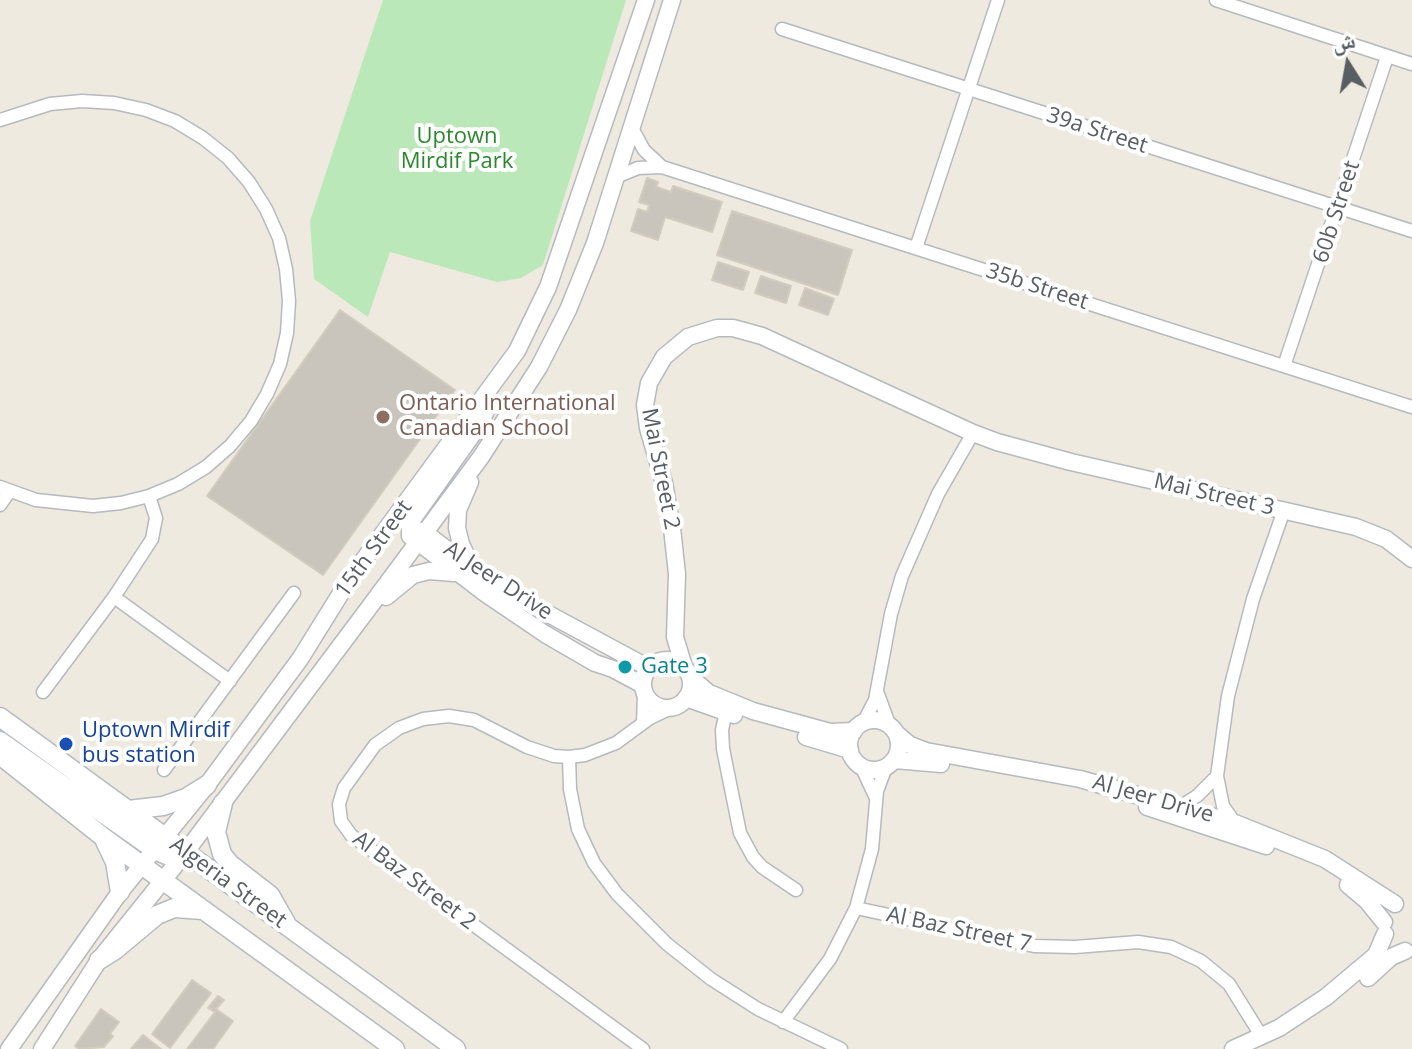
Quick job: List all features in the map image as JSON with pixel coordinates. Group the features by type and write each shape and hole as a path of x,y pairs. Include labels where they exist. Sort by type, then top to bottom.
{"main road":[{"name":"Algeria Street","path":"0,717 128,810 154,851 164,879 395,1049"},
{"path":"0,741 154,851"},
{"name":"Algeria Street","path":"0,755 103,837 154,851 185,853 456,1049"},
{"path":"128,810 151,809 174,803 207,785"},
{"path":"223,803 216,832 222,854 230,864 270,895 287,926"},
{"path":"103,837 115,862 120,892"},
{"path":"99,960 157,915 174,908 206,910"}],"street":[{"name":"15th Street","path":"9,1049 120,892 207,785 311,643 351,577 517,351 537,313 599,144 646,0"},
{"name":"15th Street","path":"42,1049 99,960 185,853 368,609 416,534 481,457 539,367 568,310 595,243 672,0"},
{"path":"916,248 998,0"},
{"path":"1216,0 1412,64"},
{"name":"39a Street","path":"782,29 1412,231"},
{"name":"60b Street","path":"1284,366 1387,57"},
{"path":"0,120 50,104 82,101 135,107 175,121 203,138 228,158 249,182 266,209 279,238 289,301 287,333 280,364 267,394 251,421 230,446 206,467 178,484 121,503 64,505 36,500 5,489 0,505"},
{"path":"632,128 644,150 662,167"},
{"path":"599,144 624,152"},
{"name":"35b Street","path":"616,177 638,168 662,167 1412,407"},
{"name":"Mai Street 2","path":"687,672 675,637 677,574 674,540 645,405 654,372 675,346 688,337 717,328 748,331 973,433"},
{"path":"384,534 416,534 482,421 487,408 486,394"},
{"path":"876,799 849,744 873,708 891,614 902,576 938,494 973,433"},
{"name":"Mai Street 3","path":"973,433 1047,456 1284,510 1253,599 1228,696 1217,776 1223,806 1235,823"},
{"path":"368,609 380,603 413,575 438,570 466,572 456,519 481,457"},
{"path":"43,692 114,597 152,539 156,518 149,496"},
{"path":"1284,510 1372,532 1412,559"},
{"name":"Al Jeer Drive","path":"416,534 515,615 595,663 617,671 644,690"},
{"name":"Al Jeer Drive","path":"466,572 610,646 654,664"},
{"path":"164,770 294,593"},
{"path":"114,597 230,681"},
{"path":"643,723 644,690 654,664 675,637"},
{"path":"595,663 604,659 610,646"},
{"path":"654,664 675,661 709,693 753,711 823,731 838,733 876,720 893,729"},
{"path":"679,703 691,688 687,672"},
{"path":"644,690 656,706 679,703 726,712 850,750"},
{"path":"783,1022 830,959 856,908 872,849 879,783 899,750 877,691"},
{"name":"Al Baz Street 2","path":"643,1049 358,841 345,829 339,813 344,788 375,745 399,728 423,719 449,716 474,720 527,747 554,756 569,757 609,747 679,703"},
{"path":"726,712 722,730 723,749 740,833 762,867 796,890"},
{"name":"Al Jeer Drive","path":"893,729 910,745 926,751 1049,772 1235,823 1325,859 1403,901"},
{"path":"569,757 570,789 578,829 605,879 688,962 734,994 783,1022 841,1049"},
{"name":"Al Jeer Drive","path":"890,764 926,761 1049,783 1149,808 1265,845 1332,874 1367,901 1393,945 1410,951"},
{"path":"861,766 873,770 890,764"},
{"path":"1181,806 1197,796 1217,776"},
{"path":"1261,1043 1342,985 1376,955 1386,915 1403,901"},
{"name":"Al Baz Street 7","path":"856,908 1034,946 1075,947 1138,942 1171,947 1201,961 1229,984 1261,1043"},
{"path":"1233,1049 1261,1043 1320,1015 1385,962 1410,951"}],"green space":[{"name":"Uptown Mirdif Park","path":"383,0 626,0 543,265 521,278 497,282 390,252 368,317 314,279 310,221"}],"building":[{"path":"647,178 658,182 656,187 671,192 673,186 722,202 712,232 665,217 658,240 631,231 638,209 647,212 649,205 639,202"},
{"path":"732,211 852,250 838,295 717,255"},
{"path":"718,262 749,272 743,290 712,280"},
{"path":"761,276 791,286 786,303 755,293"},
{"path":"805,288 834,299 828,315 799,305"},
{"path":"340,310 455,390 323,575 207,496"},
{"path":"192,980 211,993 170,1048 152,1034"},
{"path":"218,996 224,1000 216,1009 233,1021 213,1049 187,1049 215,1012 208,1008"},
{"path":"101,1009 119,1022 110,1034 113,1036 104,1047 79,1049 75,1046"},
{"path":"143,1035 161,1049 131,1049"}],"place":[{"name":"Ontario International Canadian School","path":"383,417"},
{"name":"Gate 3","path":"625,667"},
{"name":"Uptown Mirdif bus station","path":"66,744"}]}
